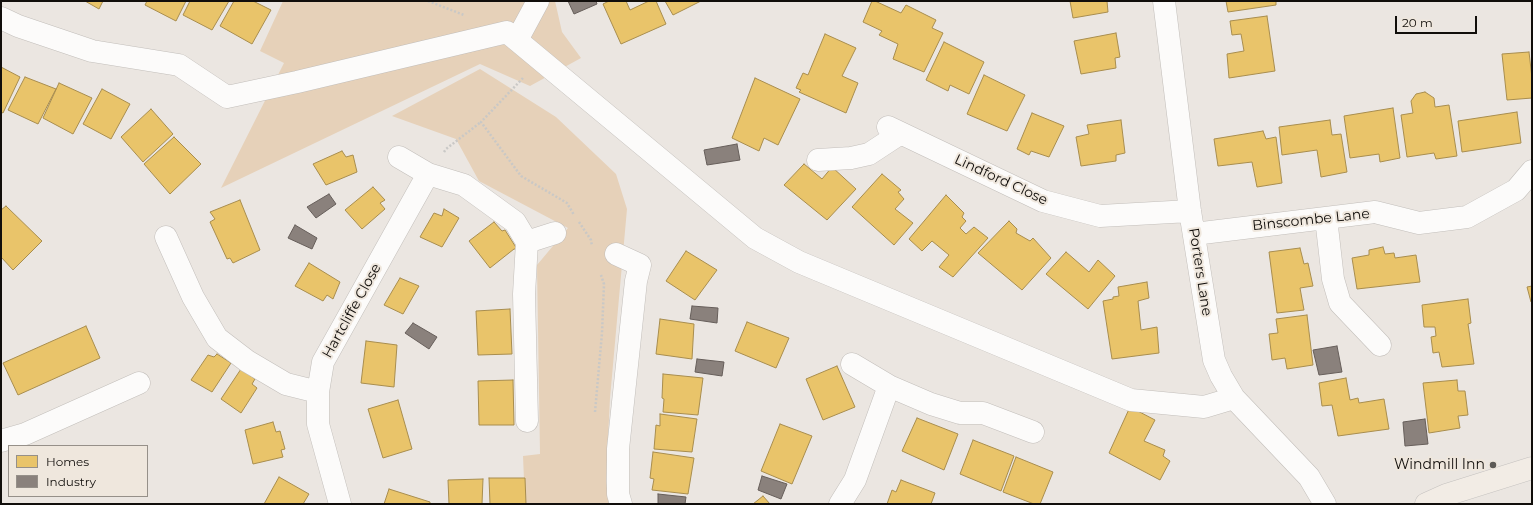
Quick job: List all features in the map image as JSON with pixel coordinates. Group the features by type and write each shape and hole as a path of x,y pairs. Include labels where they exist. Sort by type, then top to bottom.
{"main road":[{"path":"1426,504 1446,495 1532,468"}],"street":[{"path":"517,40 538,1"},
{"name":"Porters Lane","path":"1164,1 1190,211 1214,360 1221,376 1234,398 1309,477 1326,504"},
{"path":"1,18 18,26 92,51 179,65 227,97 297,82 507,32 755,238 799,262 1131,400 1204,407 1234,398"},
{"name":"Lindford Close","path":"818,160 851,158 869,154 894,130 1050,203 1100,216 1190,211"},
{"path":"399,157 428,174 464,185 515,222 527,242 524,294 527,421"},
{"name":"Binscombe Lane","path":"1194,234 1375,212 1419,223 1467,217 1516,190 1532,171"},
{"name":"Hartcliffe Close","path":"340,504 318,424 318,392 323,362 428,174"},
{"path":"1326,218 1333,279 1340,303 1380,345"},
{"path":"527,242 555,233"},
{"path":"166,236 193,297 217,338 247,361 286,384 318,392"},
{"path":"616,254 640,266 636,281 618,449 618,494 621,504"},
{"path":"852,364 889,386 931,404 960,413 983,413 1033,432"},
{"path":"1,441 25,434 139,383"},
{"path":"840,504 855,480 889,386"}],"path":[{"path":"428,174 446,149 481,122 541,60"},
{"path":"481,122 521,176 567,203 575,216"},
{"path":"579,222 591,240 593,247"},
{"path":"595,416 602,333 604,284 600,270"}],"shaded area":[{"path":"283,1 555,1 562,32 581,58 530,86 480,64 221,188 284,63 260,51"},
{"path":"480,69 556,117 616,174 627,209 610,398 606,481 609,504 525,504 523,456 540,454 537,265 568,228 479,181 456,139 392,116"}],"building: Homes":[{"path":"85,1 103,1 99,9"},
{"path":"147,1 186,1 176,21 145,5"},
{"path":"190,1 229,1 212,30 183,15"},
{"path":"234,1 253,1 271,10 252,44 220,26"},
{"path":"609,1 626,1 630,10 649,1 656,1 666,24 621,44 603,4"},
{"path":"665,1 701,1 673,15"},
{"path":"872,1 901,13 906,5 936,20 932,28 943,33 924,72 893,59 898,44 879,35 882,31 863,22"},
{"path":"1070,1 1107,1 1108,12 1073,18"},
{"path":"1226,1 1276,1 1276,5 1228,12"},
{"path":"1267,16 1275,71 1229,78 1227,54 1244,51 1241,34 1232,35 1230,21"},
{"path":"1116,33 1120,57 1115,58 1116,68 1081,74 1074,41"},
{"path":"825,34 856,48 842,76 858,83 846,113 799,92 801,90 796,88 803,73 808,75"},
{"path":"944,42 984,62 969,94 950,85 948,91 926,80"},
{"path":"1529,52 1532,78 1532,98 1507,100 1502,54"},
{"path":"1,67 20,77 3,113 1,112"},
{"path":"984,75 1025,95 1007,131 967,114"},
{"path":"25,77 56,89 38,124 8,110"},
{"path":"755,78 800,99 778,145 764,138 759,151 732,138"},
{"path":"59,83 92,98 73,134 43,118"},
{"path":"102,89 130,104 111,139 83,124"},
{"path":"1425,92 1434,98 1435,107 1449,105 1457,156 1436,159 1434,153 1407,157 1401,115 1413,113 1411,101 1416,94"},
{"path":"1393,108 1400,158 1380,162 1379,154 1350,158 1344,116"},
{"path":"151,109 173,134 143,162 121,137"},
{"path":"1517,112 1521,143 1462,152 1458,121"},
{"path":"1032,113 1064,126 1049,157 1031,151 1029,155 1017,149"},
{"path":"1121,120 1125,153 1116,155 1116,161 1081,166 1076,137 1089,134 1087,125"},
{"path":"1330,120 1332,135 1341,134 1347,172 1321,177 1317,150 1282,155 1279,127"},
{"path":"1263,131 1266,139 1276,137 1282,183 1257,187 1252,162 1218,166 1214,139"},
{"path":"174,137 201,164 170,194 144,164"},
{"path":"342,151 346,157 353,155 357,172 326,185 313,164"},
{"path":"804,164 822,179 832,167 856,189 827,220 784,185"},
{"path":"882,174 901,190 898,192 904,199 895,209 913,223 894,245 852,207"},
{"path":"373,187 385,200 380,203 385,209 362,229 345,210"},
{"path":"946,195 964,213 962,217 966,221 960,228 966,234 974,227 988,238 953,277 939,267 949,255 932,241 922,251 909,239"},
{"path":"240,200 260,250 233,263 230,258 227,259 210,222 215,219 210,212"},
{"path":"6,206 42,241 13,270 1,257 1,210"},
{"path":"444,209 459,218 442,247 420,237 434,213 442,216"},
{"path":"1009,221 1017,229 1016,233 1030,241 1033,238 1051,258 1022,290 978,253"},
{"path":"494,222 502,231 505,230 517,249 514,249 490,268 469,241"},
{"path":"1383,247 1385,254 1394,253 1395,258 1416,255 1420,282 1357,289 1352,258 1369,255 1369,250"},
{"path":"1300,248 1304,264 1308,263 1313,286 1300,288 1304,310 1277,313 1269,252"},
{"path":"686,251 717,270 695,300 666,281"},
{"path":"1066,252 1089,272 1098,260 1115,276 1088,309 1046,274"},
{"path":"309,263 340,282 333,299 327,295 323,301 295,286"},
{"path":"400,278 419,286 403,314 384,305"},
{"path":"1147,282 1149,298 1138,301 1141,330 1157,327 1159,353 1112,359 1103,301 1119,296 1118,287"},
{"path":"1532,286 1532,302 1531,302 1527,287"},
{"path":"1468,299 1471,323 1468,324 1474,364 1442,367 1439,352 1433,353 1431,337 1436,336 1435,327 1424,327 1422,305"},
{"path":"510,309 512,354 478,355 476,311"},
{"path":"1307,315 1313,365 1287,369 1285,358 1272,360 1269,334 1278,333 1276,319"},
{"path":"660,319 694,324 692,359 656,354"},
{"path":"747,322 789,338 776,368 735,351"},
{"path":"86,326 100,358 18,395 3,363"},
{"path":"366,341 397,345 394,387 361,383"},
{"path":"217,354 231,363 212,392 191,380 208,355 214,357"},
{"path":"837,366 855,407 823,420 806,379"},
{"path":"241,369 255,379 252,384 257,388 241,413 221,399"},
{"path":"663,374 703,378 698,415 663,412"},
{"path":"1346,378 1350,400 1358,398 1359,403 1384,399 1389,429 1338,436 1332,405 1322,406 1319,383"},
{"path":"513,380 514,425 479,425 478,381"},
{"path":"1457,380 1458,391 1465,391 1468,415 1458,416 1460,428 1429,433 1423,383"},
{"path":"398,400 412,449 383,458 368,409"},
{"path":"1130,407 1155,420 1144,441 1165,450 1163,456 1170,461 1160,480 1109,453"},
{"path":"660,414 697,419 692,452 654,449 656,425 660,426"},
{"path":"917,418 958,434 944,470 902,451"},
{"path":"273,422 276,432 280,431 285,449 281,450 283,457 253,464 245,430"},
{"path":"780,424 812,436 792,484 761,471"},
{"path":"973,440 1014,456 1001,491 960,474"},
{"path":"653,452 694,458 688,494 652,490 654,479 650,478"},
{"path":"1016,457 1053,472 1040,504 1034,504 1003,492"},
{"path":"279,477 309,494 303,504 264,504"},
{"path":"489,478 525,478 526,504 490,504"},
{"path":"483,479 482,504 449,504 448,480"},
{"path":"901,480 935,493 931,504 887,504 892,490 896,492"},
{"path":"389,489 430,502 430,504 384,504"},
{"path":"763,496 770,504 753,504"}],"building: Industry":[{"path":"568,1 596,1 597,4 574,14"},
{"path":"737,144 740,160 707,165 704,150"},
{"path":"329,194 336,204 316,218 307,207"},
{"path":"295,225 317,238 312,249 288,238"},
{"path":"692,306 718,308 717,323 690,319"},
{"path":"413,323 437,337 429,349 405,333"},
{"path":"1337,346 1342,372 1319,375 1313,350"},
{"path":"697,359 724,362 722,376 695,372"},
{"path":"1425,419 1428,444 1405,446 1403,422"},
{"path":"762,476 787,484 781,499 758,490"},
{"path":"658,494 686,497 685,504 658,504"}],"place":[{"name":"Windmill Inn","path":"1493,465"}]}
